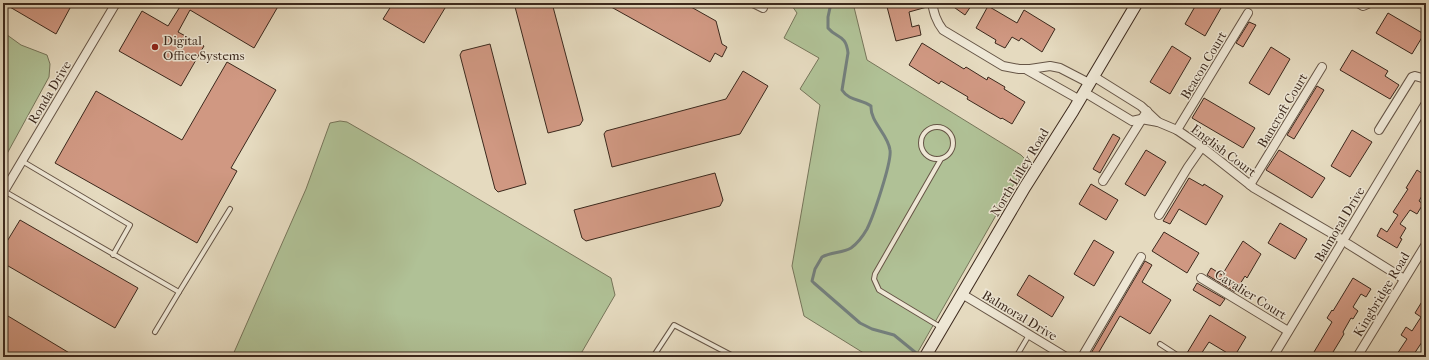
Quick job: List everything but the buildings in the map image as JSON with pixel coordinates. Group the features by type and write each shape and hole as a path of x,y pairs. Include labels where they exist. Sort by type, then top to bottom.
{"street":[{"name":"Ronda Drive","path":"4,192 116,3"},
{"path":"754,3 762,8"},
{"path":"932,3 938,23 948,34 1003,66 1019,69 1050,66 1060,68 1132,121 1141,119 1158,122"},
{"name":"North Lilley Road","path":"925,357 1025,187 1087,88 1137,3"},
{"path":"1358,3 1363,6 1370,3"},
{"name":"Beacon Court","path":"1177,130 1248,13"},
{"name":"Bancroft Court","path":"1250,185 1322,67"},
{"path":"1026,69 1087,88"},
{"path":"1379,130 1410,79 1415,76 1426,79"},
{"name":"English Court","path":"1087,88 1141,106 1158,122 1177,130 1202,147 1250,185 1404,279"},
{"name":"Balmoral Drive","path":"1273,357 1345,242 1426,103"},
{"path":"1103,181 1147,111"},
{"path":"1159,216 1188,167 1202,147"},
{"name":"Kingbridge Road","path":"1357,357 1426,244"},
{"path":"1082,357 1141,257"},
{"name":"Cavalier Court","path":"1201,278 1288,332"},
{"name":"Balmoral Drive","path":"962,294 1066,357"}],"lane":[{"path":"941,159 930,157 922,150 921,145 921,140 926,131 935,126 946,129 953,138 952,149 947,157 941,159 875,274 874,279 879,290 942,328"},
{"path":"22,161 130,224 113,255"},
{"path":"4,192 178,292"},
{"path":"155,332 230,209"},
{"path":"653,357 674,325 735,357"},
{"path":"1016,357 1029,335"},
{"path":"1160,344 1180,357"}],"green space":[{"path":"790,3 853,3 867,60 1021,155 1027,161 915,357 870,357 804,316 792,266 820,105 800,89 819,58 784,38 797,13"},
{"path":"3,32 21,45 47,55 50,64 49,77 3,161"},
{"path":"340,121 347,122 413,160 611,278 615,295 579,357 232,357 306,189 330,123"}],"waterway":[{"path":"831,3 828,17 828,28 843,40 847,47 848,53 842,90 848,96 871,106 873,117 889,144 890,156 882,190 870,223 865,232 858,242 851,248 822,257 815,269 812,281 860,323 872,329 894,335 921,357"}],"place":[{"name":"Digital Office Systems","path":"155,47"}]}
